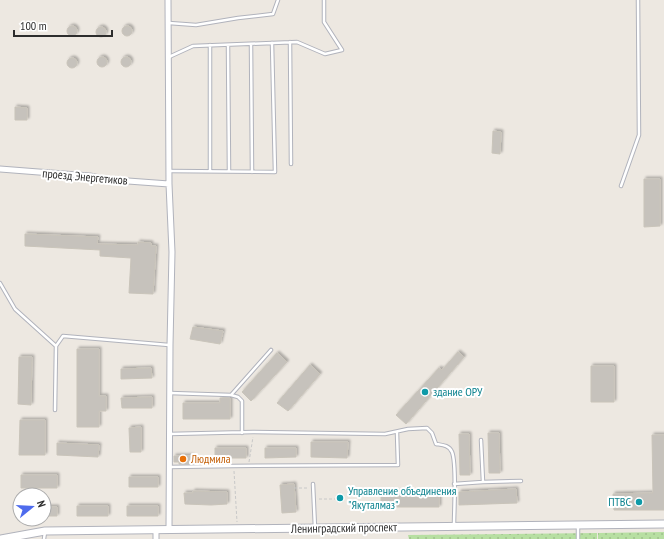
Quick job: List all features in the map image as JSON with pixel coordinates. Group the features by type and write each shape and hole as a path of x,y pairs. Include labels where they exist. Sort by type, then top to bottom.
{"main road":[{"name":"Ленинградский проспект","path":"1,539 45,531 664,524"}],"street":[{"path":"168,0 169,184 172,252 169,530"},
{"name":"проезд Энергетиков","path":"0,169 90,176 113,181 169,184"},
{"path":"156,530 156,539"}],"lane":[{"path":"168,23 196,25 273,14 278,0"},
{"path":"169,57 193,46 210,45 297,42 325,54 342,50 324,22 324,0"},
{"path":"621,186 638,135 638,0"},
{"path":"290,42 291,164"},
{"path":"169,171 275,172 272,43"},
{"path":"251,44 252,172"},
{"path":"210,45 210,171"},
{"path":"228,45 228,172"},
{"path":"0,283 15,309 56,346"},
{"path":"55,410 56,346 63,336 170,345"},
{"path":"231,395 271,350"},
{"path":"170,393 238,396 242,401 242,432"},
{"path":"170,434 242,432 385,434 408,429 427,428 432,433 436,444 446,446 452,452 454,463 454,527"},
{"path":"170,467 398,465 397,432"},
{"path":"481,440 483,482"},
{"path":"454,484 522,481"},
{"path":"313,486 315,528"},
{"path":"578,525 578,539"},
{"path":"44,539 45,531"}],"path":[{"path":"248,466 253,441"},
{"path":"234,470 238,523"},
{"path":"294,488 313,486"},
{"path":"314,499 335,499"}],"green space":[{"path":"664,532 664,539 598,539 598,533"},
{"path":"597,533 597,539 409,539 408,535"}],"building":[{"path":"70,26 74,26 76,27 76,35 70,36 67,33 67,29"},
{"path":"125,26 129,26 131,27 131,35 125,36 122,33 122,29"},
{"path":"99,27 103,27 105,28 105,36 99,37 96,34 96,30"},
{"path":"100,57 104,57 106,58 106,66 100,67 97,64 97,60"},
{"path":"124,57 128,57 130,58 130,66 124,67 121,64 121,60"},
{"path":"70,58 74,58 76,59 76,67 70,68 67,65 67,61"},
{"path":"15,107 27,108 27,120 15,120"},
{"path":"493,131 501,132 500,154 492,153"},
{"path":"644,179 660,179 660,226 644,227"},
{"path":"25,234 98,237 97,244 138,245 138,242 151,243 151,246 156,246 153,294 129,293 131,258 100,256 100,250 25,246"},
{"path":"193,327 223,331 220,344 190,339"},
{"path":"77,349 99,349 99,396 106,396 106,411 99,411 99,427 77,427"},
{"name":"здание ОРУ","path":"458,352 464,357 406,424 396,415 439,368 442,370"},
{"path":"277,353 287,362 251,401 242,392"},
{"path":"19,357 32,357 31,405 18,404"},
{"path":"310,365 320,374 288,411 277,403"},
{"path":"591,366 614,366 614,402 591,402"},
{"path":"151,368 152,378 121,379 121,369"},
{"path":"152,397 152,408 122,408 121,398"},
{"path":"220,398 230,398 230,419 183,419 183,403 220,403"},
{"path":"20,420 45,420 45,455 19,455"},
{"path":"141,427 141,452 130,452 129,428"},
{"path":"488,433 499,433 500,473 489,473"},
{"path":"459,434 469,434 470,475 460,475"},
{"path":"652,435 664,435 664,510 614,510 613,494 653,493"},
{"path":"311,442 348,442 347,458 311,457"},
{"path":"57,443 99,445 98,457 57,455"},
{"path":"215,448 246,448 246,458 215,458"},
{"path":"265,448 296,448 296,457 265,458"},
{"name":"Людмила","path":"174,456 192,456 192,464 179,464 179,462 174,462"},
{"path":"21,475 57,475 57,488 21,487"},
{"path":"129,477 158,477 158,487 129,487"},
{"path":"294,484 296,512 282,513 280,485"},
{"path":"516,489 517,503 459,505 459,492"},
{"path":"193,491 227,492 227,504 185,504 184,493 193,493"},
{"path":"439,492 439,507 381,507 381,493"},
{"path":"77,506 108,506 108,516 77,516"},
{"path":"127,506 158,506 158,516 127,516"},
{"path":"52,507 57,507 57,516 52,516"}],"place":[{"name":"здание ОРУ","path":"425,392"},
{"name":"Людмила","path":"183,459"},
{"name":"Управление объединения \"Якуталмаз\"","path":"340,498"},
{"name":"ПТВС","path":"639,502"}]}
